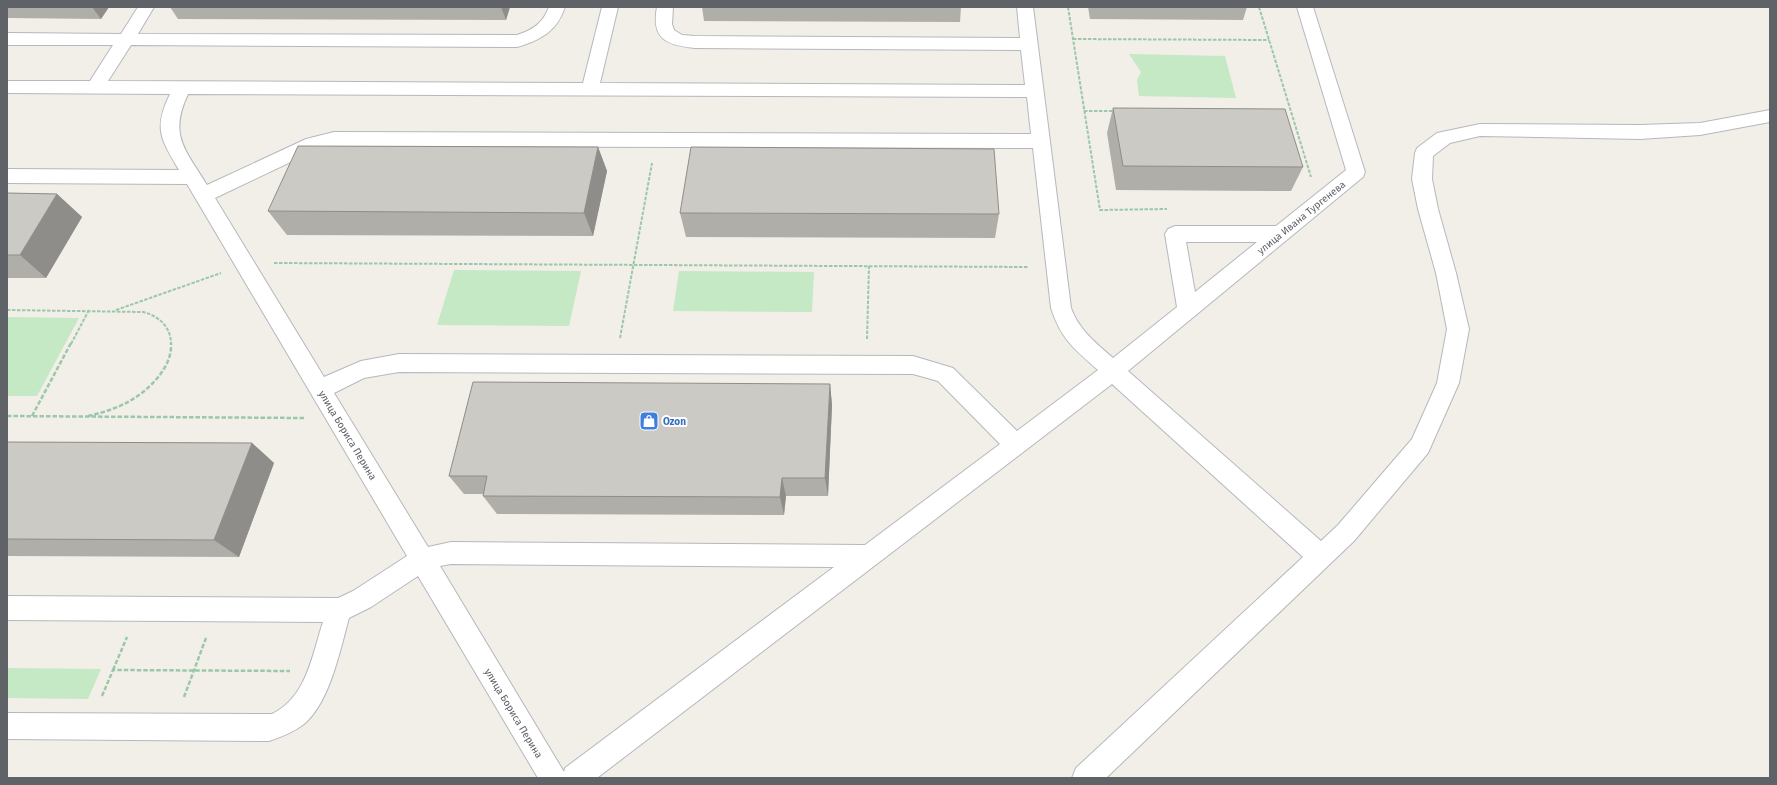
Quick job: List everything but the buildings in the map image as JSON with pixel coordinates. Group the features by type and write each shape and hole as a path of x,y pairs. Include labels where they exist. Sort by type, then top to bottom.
{"street":[{"path":"95,88 146,7"},
{"path":"7,40 517,42 541,32 550,24 557,7"},
{"path":"590,90 610,7"},
{"path":"665,7 662,20 664,29 671,36 682,41 1030,44"},
{"path":"1025,7 1061,308 1067,325 1083,344 1321,558"},
{"name":"улица Ивана Тургенева","path":"575,778 1113,371 1356,172 1305,7"},
{"path":"7,87 1035,91"},
{"name":"улица Бориса Перина","path":"182,88 171,111 169,130 171,141 553,778"},
{"path":"1086,778 1321,558 1346,533 1420,446 1448,383 1458,329 1422,179 1424,153 1444,138 1480,130 1640,132 1700,128 1770,116"},
{"path":"7,176 198,186 313,144 334,139 1041,141"},
{"path":"1188,310 1175,234 1280,234"},
{"path":"320,389 361,370 399,363 913,365 945,374 1016,445"},
{"path":"7,608 339,610 362,599 422,560 451,553 869,556"},
{"path":"7,726 269,728 293,717 310,698 339,610"}],"path":[{"path":"1068,7 1100,210 1172,209"},
{"path":"1259,7 1313,183"},
{"path":"1073,39 1269,40"},
{"path":"1084,110 1116,111"},
{"path":"1284,112 1292,113"},
{"path":"616,364 656,139"},
{"path":"116,310 245,264 1056,267"},
{"path":"867,365 869,266"},
{"path":"7,310 137,311 154,316 162,321 171,334 172,350 164,367 151,385 134,399 111,410 83,417"},
{"path":"32,416 89,310"},
{"path":"7,416 338,418"},
{"path":"172,728 217,609"},
{"path":"89,727 113,670 320,671"}],"green space":[{"path":"1129,54 1225,56 1236,98 1139,96 1137,80 1141,72"},
{"path":"454,270 581,271 569,326 437,325"},
{"path":"679,271 814,272 812,312 673,311"},
{"path":"7,317 79,318 37,396 7,396"},
{"path":"7,668 101,669 88,699 7,698"}],"place":[{"name":"Ozon","path":"649,421"}]}
